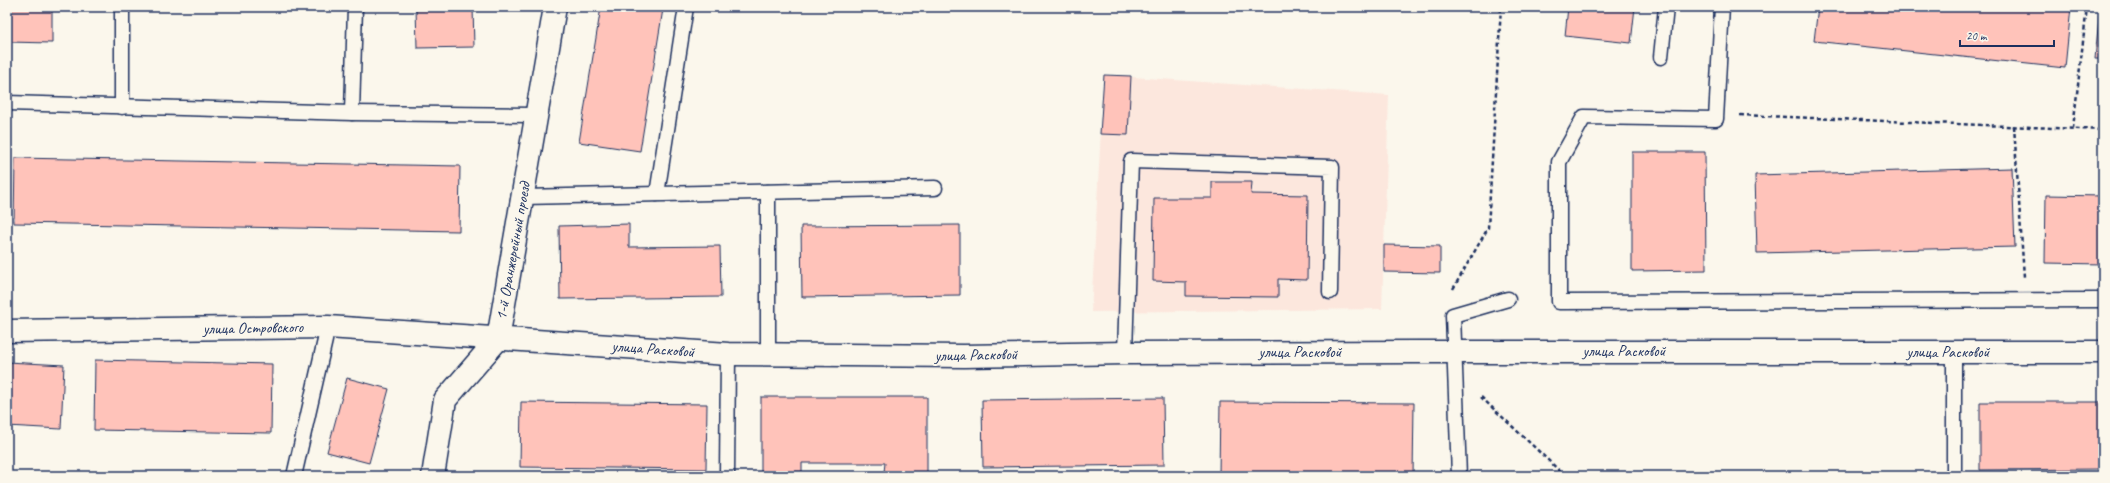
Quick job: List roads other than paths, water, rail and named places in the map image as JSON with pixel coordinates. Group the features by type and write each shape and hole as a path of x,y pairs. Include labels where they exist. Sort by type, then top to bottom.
{"street":[{"name":"1-й Оранжерейный проезд","path":"433,476 445,400 498,339 555,7"},
{"name":"улица Островского","path":"7,331 328,327 498,339"},
{"name":"улица Расковой","path":"498,339 728,354 964,356 1125,353 1453,362 1709,351 2103,352"}],"lane":[{"path":"122,7 122,107"},
{"path":"352,113 355,7"},
{"path":"657,194 686,7"},
{"path":"1661,57 1666,7"},
{"path":"1722,7 1716,119 1584,117 1559,162 1559,302 2103,300"},
{"path":"7,103 352,113 537,116"},
{"path":"1125,353 1131,161 1332,167 1330,292"},
{"path":"523,197 935,188"},
{"path":"768,192 768,354"},
{"path":"1459,476 1453,362 1453,315 1508,299"},
{"path":"294,476 328,327"},
{"path":"1954,352 1954,476"},
{"path":"727,476 728,354"}]}
